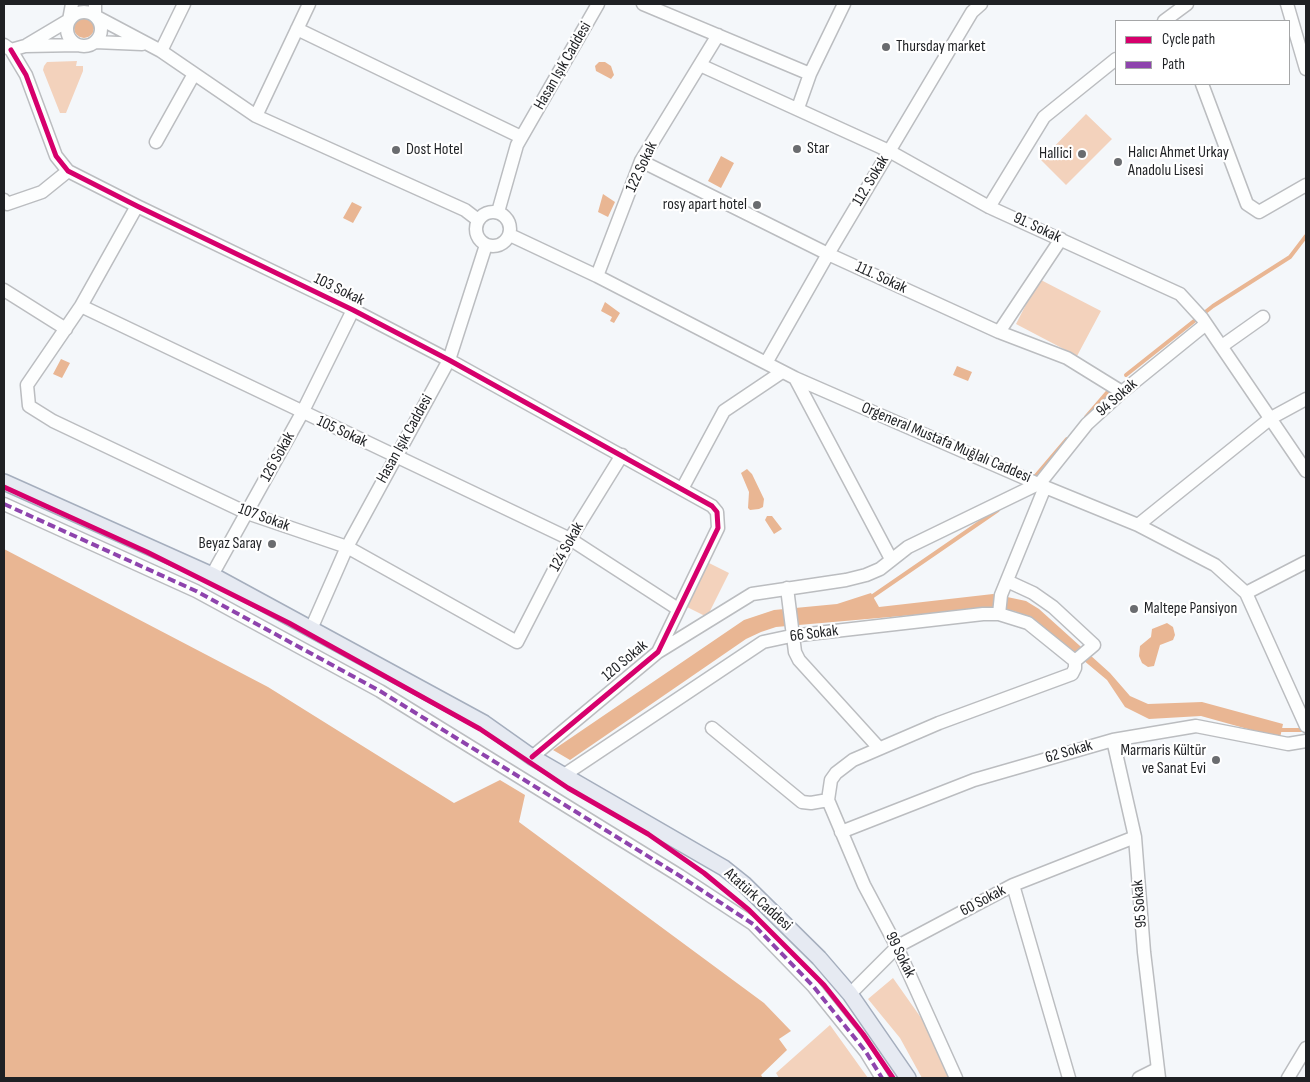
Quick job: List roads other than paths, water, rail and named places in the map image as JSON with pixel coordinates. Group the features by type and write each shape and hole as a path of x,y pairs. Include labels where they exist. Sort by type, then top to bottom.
{"main road":[{"name":"Atatürk Caddesi","path":"4,482 212,575 484,724 532,757 724,868 792,930 850,994 908,1078"}],"street":[{"path":"70,20 72,4"},
{"path":"160,51 184,4"},
{"path":"256,116 309,4"},
{"name":"Hasan Işık Caddesi","path":"498,212 517,145 598,4"},
{"path":"643,4 810,74"},
{"path":"798,108 810,74 844,4"},
{"name":"112. Sokak","path":"766,363 828,254 972,12 981,4"},
{"path":"1165,20 1187,4"},
{"path":"1287,4 1306,69"},
{"path":"95,10 101,28 95,42"},
{"path":"78,44 69,37 67,26 73,16 95,10 256,116 465,210 478,220"},
{"path":"25,46 70,20"},
{"path":"297,29 521,137"},
{"name":"122 Sokak","path":"597,276 641,161 718,35"},
{"path":"8,48 89,45 95,42 144,44"},
{"name":"103 Sokak","path":"8,48 26,76 56,156 68,171 353,310 449,360 712,506"},
{"path":"989,206 1025,144 1044,117 1115,60"},
{"name":"91. Sokak","path":"700,64 889,151 989,206 1180,294 1201,317 1222,346 1306,470"},
{"path":"156,142 194,74"},
{"path":"1202,85 1247,204 1259,212 1306,185"},
{"name":"111. Sokak","path":"641,161 828,254 999,332 1067,358 1117,389"},
{"path":"4,200 6,204 42,192 68,171"},
{"path":"4,290 66,329 137,206"},
{"path":"498,212 510,224 510,235 507,240 497,246 486,245 481,242 476,231 478,220 487,213 498,212"},
{"name":"Orgeneral Mustafa Muğlalı Caddesi","path":"510,235 597,276 782,372 1138,525 1215,565 1246,593 1305,719"},
{"path":"999,332 1061,239"},
{"name":"Hasan Işık Caddesi","path":"312,629 347,547 449,360 486,245"},
{"name":"105 Sokak","path":"81,306 302,413 570,539 678,609"},
{"name":"126 Sokak","path":"212,575 302,413 353,310"},
{"name":"94 Sokak","path":"1042,485 1087,424 1117,389 1201,317"},
{"path":"1222,346 1264,318"},
{"name":"107 Sokak","path":"66,329 27,385 29,406 53,421 247,513 347,547 517,642"},
{"path":"682,489 724,411 782,372"},
{"path":"795,378 891,559"},
{"path":"1138,525 1271,418 1306,399"},
{"name":"124 Sokak","path":"517,642 570,539 622,455"},
{"path":"658,652 752,594 846,580 866,575 880,569 908,547 1042,485"},
{"path":"999,611 1001,595 1042,485"},
{"path":"4,504 196,592 380,691 680,876 759,931 813,986 866,1052 882,1078"},
{"name":"120 Sokak","path":"532,757 658,652 718,528 717,512 712,506"},
{"path":"1246,593 1306,562"},
{"path":"712,728 802,802 811,803 828,800 831,780 836,772 853,760 1078,661 1094,645 1053,607 1033,593 1007,580"},
{"path":"787,588 791,632 795,652 799,660 879,748"},
{"name":"66 Sokak","path":"564,775 752,648 791,632 999,611 1028,623 1078,661"},
{"name":"62 Sokak","path":"841,832 974,780 1113,740 1196,726 1288,744 1306,741"},
{"name":"95 Sokak","path":"1113,740 1135,838 1158,1074"},
{"name":"99 Sokak","path":"828,800 864,885 897,947 956,1078"},
{"name":"60 Sokak","path":"850,994 897,947 1013,885 1135,838"},
{"path":"1013,885 1069,1078"},
{"path":"1288,1078 1306,1048"},
{"path":"1139,1078 1158,1074"}],"waterway":[{"path":"1126,375 1213,306 1290,257 1306,236"},
{"path":"1086,417 1111,388"},
{"path":"1033,479 1067,439"},
{"path":"870,598 998,510"},
{"path":"1279,730 1306,730"}],"place":[{"name":"Thursday market","path":"886,47"},
{"name":"Star","path":"797,149"},
{"name":"Dost Hotel","path":"396,150"},
{"name":"Hallici","path":"1082,154"},
{"name":"Halıcı Ahmet Urkay Anadolu Lisesi","path":"1118,162"},
{"name":"rosy apart hotel","path":"757,205"},
{"name":"Beyaz Saray","path":"272,544"},
{"name":"Maltepe Pansiyon","path":"1134,609"},
{"name":"Marmaris Kültür ve Sanat Evi","path":"1216,760"}]}
